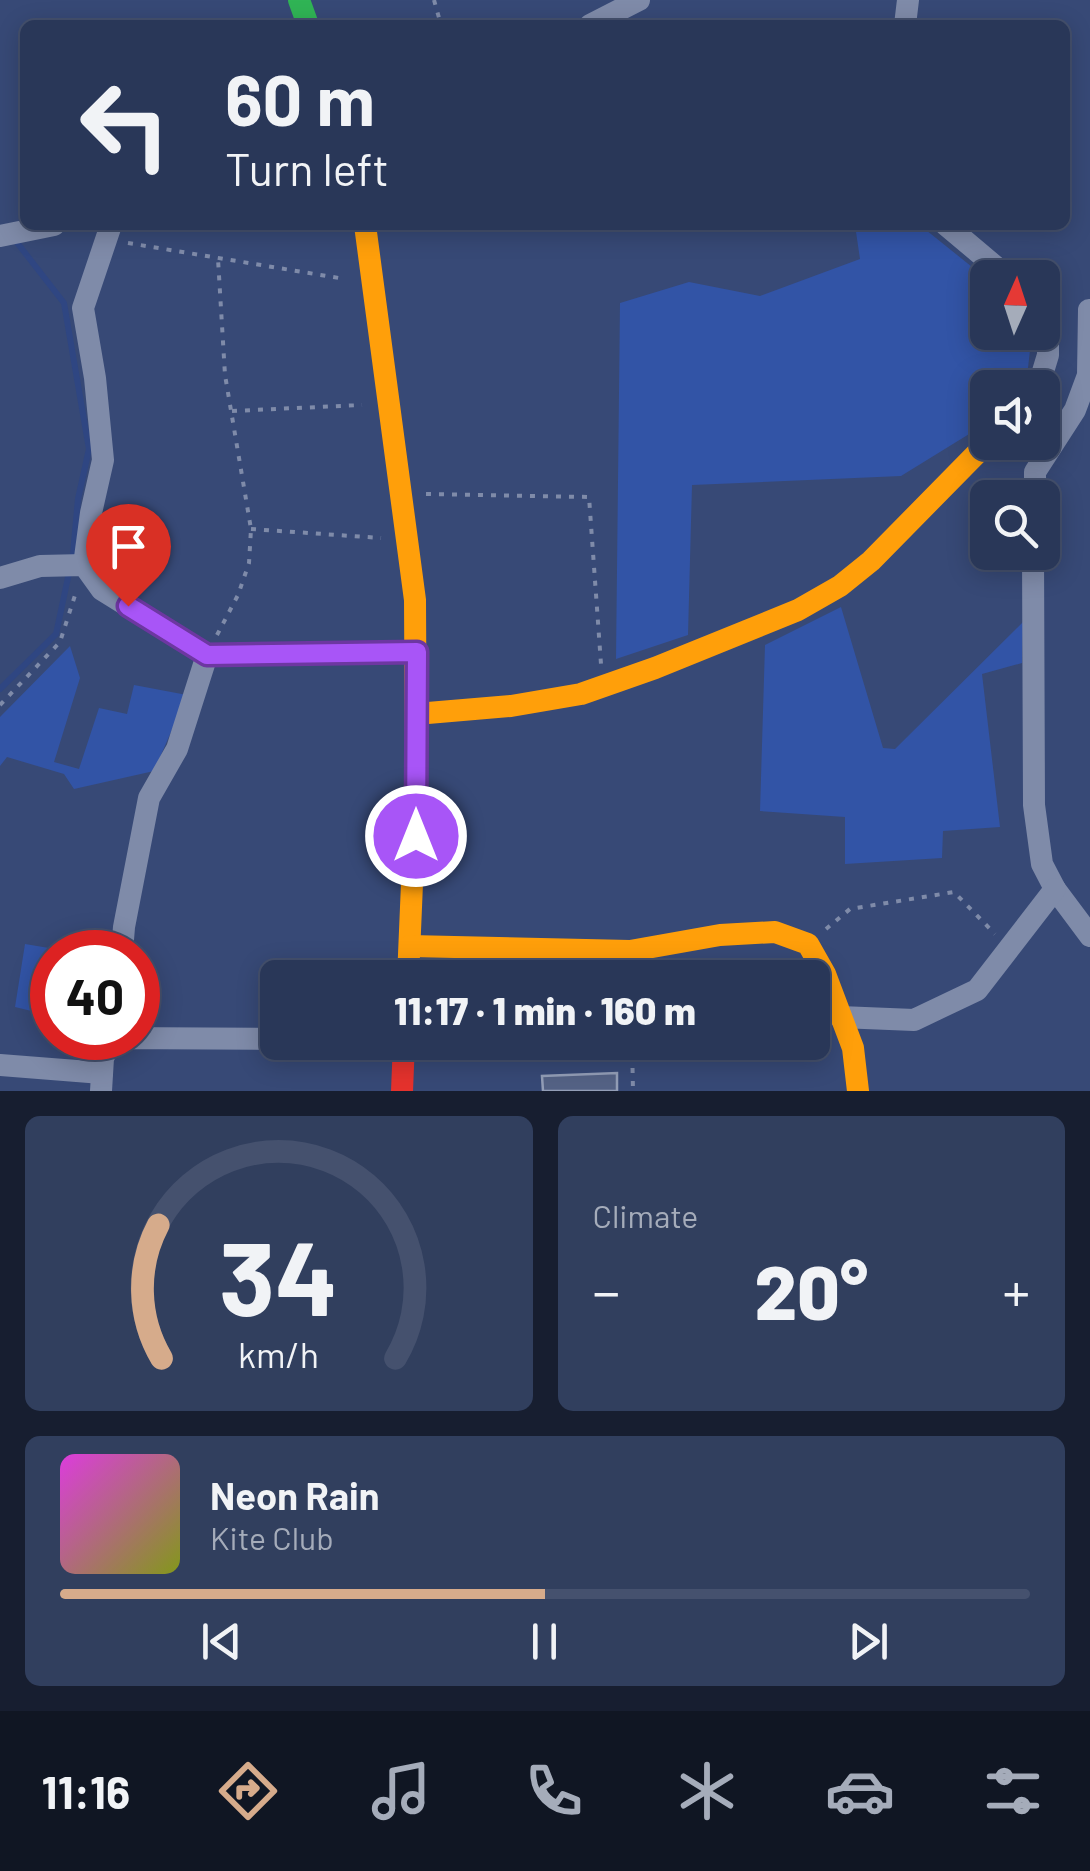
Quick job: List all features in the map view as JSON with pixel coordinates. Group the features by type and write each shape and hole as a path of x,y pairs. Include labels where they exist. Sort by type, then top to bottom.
{"street":[{"path":"600,20 639,0"},
{"path":"366,230 415,600 416,836 409,960"},
{"path":"952,230 988,260"},
{"path":"75,565 102,460 83,308 110,232"},
{"path":"1035,480 1035,472 1074,410 1088,375 1090,310 1060,302"},
{"path":"416,714 511,707 602,688 822,598 875,556 970,459"},
{"path":"0,578 40,566 75,565 102,590 207,655 417,652"},
{"path":"1033,570 1034,805 1042,864 1055,889 1090,936"},
{"path":"124,930 149,798 178,749 207,655"},
{"path":"840,1017 914,1020 977,990 1055,889"},
{"path":"410,946 630,950 720,934 776,932 808,944 825,974 853,1048 858,1091"},
{"path":"160,1038 260,1039"},
{"path":"402,1091 403,1060"},
{"path":"0,1065 102,1082"}],"path":[{"path":"110,232 218,259 374,283"},
{"path":"207,655 238,595 249,563 251,529 225,375 218,259"},
{"path":"232,411 388,404"},
{"path":"401,493 590,497 602,688"},
{"path":"251,529 408,540"},
{"path":"0,705 60,642 75,565"},
{"path":"808,944 850,909 954,892 1010,948"},
{"path":"632,1060 633,1091"}],"shaded area":[{"path":"856,230 926,230 970,265 970,350 1030,350 1028,370 970,370 970,433 901,476 692,485 688,635 616,659 620,303 689,282 760,296 860,259"},
{"path":"841,607 883,748 895,749 1023,622 1022,663 982,674 1000,827 943,831 942,858 845,864 845,817 760,811 765,645"},
{"path":"70,646 80,678 54,762 79,769 99,708 127,714 134,685 187,695 154,771 74,789 64,774 7,757 0,766 0,717"},
{"path":"25,944 30,945 30,1011 15,1007"}],"building":[{"path":"617,1073 617,1091 543,1091 542,1076"}],"waterway":[{"path":"0,689 56,634 89,449 64,303 15,240"}],"traffic: fast":[{"path":"299,0 306,20"}],"traffic: slow":[{"path":"366,230 415,600 416,789 409,960"},
{"path":"416,714 511,706 581,694 798,610 840,586 871,561 970,460"},
{"path":"410,946 630,951 720,935 775,932 808,944 825,974 853,1048 858,1091"}],"traffic: jam":[{"path":"402,1091 403,1060"}],"route":[{"path":"128,606 207,655 417,652 416,836"}]}
